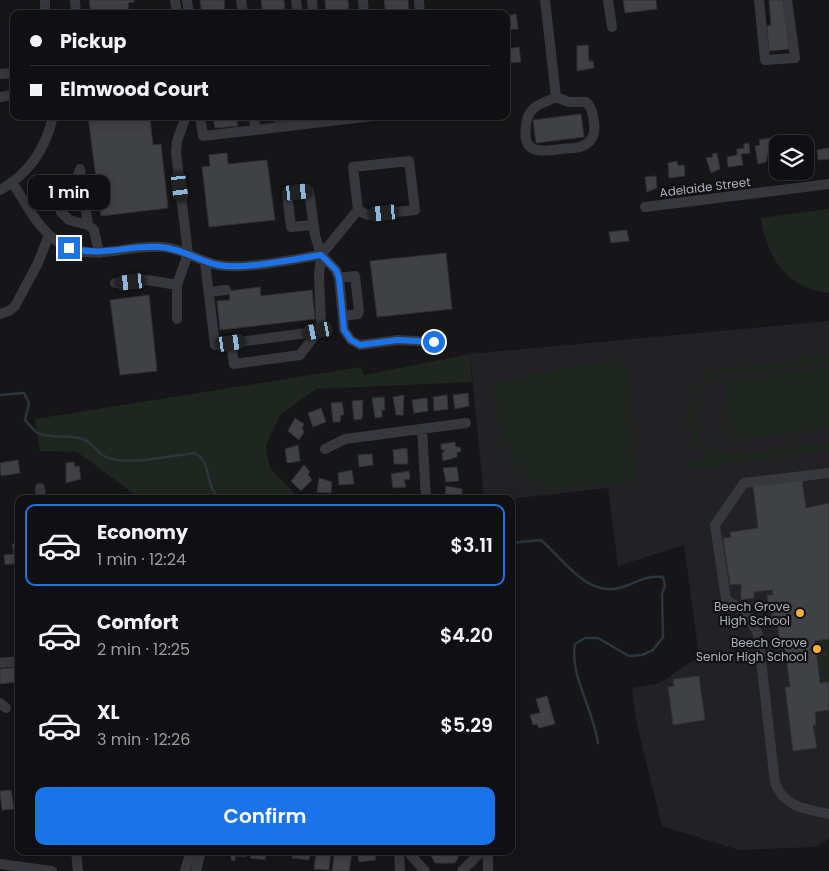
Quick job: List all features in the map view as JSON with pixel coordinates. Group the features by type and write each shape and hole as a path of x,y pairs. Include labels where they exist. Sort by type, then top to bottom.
{"street":[{"path":"545,0 556,97"},
{"path":"608,0 612,27"},
{"path":"759,0 765,60 795,58 786,0"},
{"path":"556,97 569,102 586,102 590,105 594,128 592,137 586,145 579,147 545,151 534,150 526,142 528,116 535,107 556,97"},
{"path":"0,190 26,170 40,152 52,120"},
{"path":"176,319 177,285 188,254 176,153 177,141 185,120"},
{"path":"200,120 202,136 255,130 310,120"},
{"path":"254,120 255,130"},
{"path":"12,182 41,226 49,235 69,248 98,253 159,246 188,254 205,262 235,266 321,255 358,210 353,167 409,161 415,210 368,215 358,210"},
{"path":"88,225 80,169 73,194 61,212 69,220 88,225 94,230 98,253"},
{"name":"Adelaide Street","path":"644,207 829,184"},
{"path":"231,343 234,364 300,355 318,331 322,321 319,276 321,255 313,225"},
{"path":"0,314 9,312 15,306 38,263 49,235"},
{"path":"321,255 336,270 339,278 345,333 355,343 398,340 434,342"},
{"path":"205,262 215,345 318,331"},
{"path":"339,278 355,276 359,311 358,314 343,316"},
{"path":"115,283 147,280 177,285"},
{"path":"209,292 226,290"},
{"path":"325,449 345,439 466,424"},
{"path":"422,429 426,495"},
{"path":"829,472 744,483 715,525 726,599 746,613 758,634 775,783 784,800 791,805 829,814"},
{"path":"0,664 15,662"},
{"path":"76,855 78,871"},
{"path":"185,871 190,855"},
{"path":"196,871 200,855"},
{"path":"400,855 400,871"},
{"path":"411,855 425,871"},
{"path":"462,871 478,855"},
{"path":"488,855 488,871"},
{"path":"0,864 52,871"}],"path":[{"path":"816,656 829,654"}],"shaded area":[{"path":"829,209 829,293 801,285 781,269 768,246 761,218"},
{"path":"829,321 829,839 815,847 739,850 662,826 636,720 632,688 660,683 699,656 684,545 618,566 608,488 515,498 515,495 484,495 470,354"},
{"path":"470,354 472,382 316,389 280,415 266,445 270,468 296,495 136,495 77,452 40,451 35,419 361,367 364,375"},
{"path":"829,355 829,363 727,377 711,384 700,395 695,407 694,421 698,434 707,445 721,452 738,454 829,442 829,450 685,470 684,462 711,458 696,445 686,422 689,398 704,379 726,369"},
{"path":"619,359 626,365 636,481 547,490 532,482 501,442 493,383"},
{"path":"829,367 829,428 730,441 722,382"},
{"path":"829,639 829,682 820,683 815,641"}],"building":[{"path":"89,0 134,0 134,2 128,3 129,10 90,10"},
{"path":"200,0 224,0 225,10 201,10"},
{"path":"261,0 284,0 285,10 262,10"},
{"path":"325,0 348,0 349,10 326,10"},
{"path":"384,0 408,0 409,10 385,10"},
{"path":"623,0 656,0 657,9 625,13"},
{"path":"769,0 784,0 789,49 769,51 767,26 771,25"},
{"path":"516,14 518,29 510,30 510,15"},
{"path":"588,45 589,61 593,61 594,68 577,71 577,46"},
{"path":"519,47 521,62 510,63 510,49"},
{"path":"581,114 584,137 536,143 533,120"},
{"path":"89,120 150,120 153,145 161,144 168,208 101,216"},
{"path":"214,120 237,120 238,126 215,128"},
{"path":"769,138 769,154 766,162 758,164 755,146 760,145 759,140"},
{"path":"749,143 750,153 741,154 743,165 728,167 727,157 737,155 737,149 744,148 744,144"},
{"path":"829,148 829,159 818,160 817,150"},
{"path":"227,153 228,164 267,160 275,220 209,227 202,167 210,166 209,155"},
{"path":"717,153 720,169 711,173 706,158 713,157 712,154"},
{"path":"677,161 678,166 684,165 685,176 669,178 668,163"},
{"path":"656,176 657,188 647,192 645,177"},
{"path":"627,230 629,241 611,243 609,232"},
{"path":"446,253 452,309 377,317 370,261"},
{"path":"260,287 261,296 312,290 315,319 220,330 217,301 230,300 229,291"},
{"path":"149,295 157,371 120,375 110,300"},
{"path":"468,393 469,406 455,409 453,395"},
{"path":"404,395 403,415 396,415 393,397"},
{"path":"447,395 448,409 434,411 433,397"},
{"path":"384,397 385,410 382,410 382,417 375,418 372,398"},
{"path":"427,398 428,411 414,413 412,400"},
{"path":"363,400 362,419 354,420 352,401"},
{"path":"342,402 344,415 341,415 340,422 333,422 331,403"},
{"path":"321,408 326,422 313,427 308,413"},
{"path":"295,418 304,424 302,428 304,432 299,440 288,431"},
{"path":"455,442 456,447 460,447 461,452 457,452 457,457 443,461 442,453 445,451 441,449 441,444"},
{"path":"298,445 300,461 287,463 285,449"},
{"path":"407,448 408,464 394,464 393,450"},
{"path":"372,454 373,465 359,467 358,455"},
{"path":"18,460 20,473 1,476 0,463"},
{"path":"74,462 75,467 79,466 81,479 66,483 66,463"},
{"path":"304,465 310,472 308,474 312,480 301,491 291,481"},
{"path":"457,467 459,481 446,482 443,468"},
{"path":"352,470 354,484 339,485 338,473"},
{"path":"409,471 410,479 404,480 406,487 393,488 391,474"},
{"path":"319,478 332,482 331,493 317,492"},
{"name":"Beech Grove High School","path":"802,480 806,508 829,503 829,639 815,641 820,683 829,682 829,710 815,712 816,725 813,725 817,748 793,751 785,687 790,687 785,649 781,650 776,616 772,617 771,609 775,609 775,602 768,603 767,595 773,595 772,590 754,592 754,598 741,600 741,584 730,585 723,538 731,537 730,532 758,528 753,486"},
{"path":"446,486 462,489 462,495 445,495"},
{"path":"12,544 15,544 15,564 5,565 4,555 14,554"},
{"path":"15,667 15,682 0,684 0,669"},
{"path":"699,676 705,720 673,725 668,687 674,686 673,679"},
{"path":"547,696 555,724 539,728 537,724 533,725 530,715 540,713 536,699"},
{"path":"11,790 14,809 2,810 0,791"},
{"path":"231,855 246,855 246,857 235,856 235,861 231,860"},
{"path":"250,855 266,855 265,860 250,858"},
{"path":"292,855 310,855 309,860 292,858"},
{"path":"316,855 331,855 329,870 314,869"},
{"path":"334,855 352,855 349,871 332,871"},
{"path":"358,855 375,855 376,860 359,862"},
{"path":"430,855 460,855 455,863 435,863"}],"waterway":[{"path":"0,395 24,393 29,403 25,420 38,433 48,436 83,439 104,456 113,459 136,460 195,453 204,462 216,495"},
{"path":"515,543 541,540 577,576 599,588 623,587 647,578 663,577 665,586 662,594 663,637 653,650 642,655 629,656 598,638 585,638 575,644 576,668 598,743"}],"place":[{"name":"Beech Grove High School","path":"800,613"},
{"name":"Beech Grove Senior High School","path":"817,649"}],"route":[{"path":"69,248 91,253 151,246 162,247 181,250 205,262 227,266 321,255 336,270 339,278 344,330 351,340 360,345 398,340 434,342"}]}
